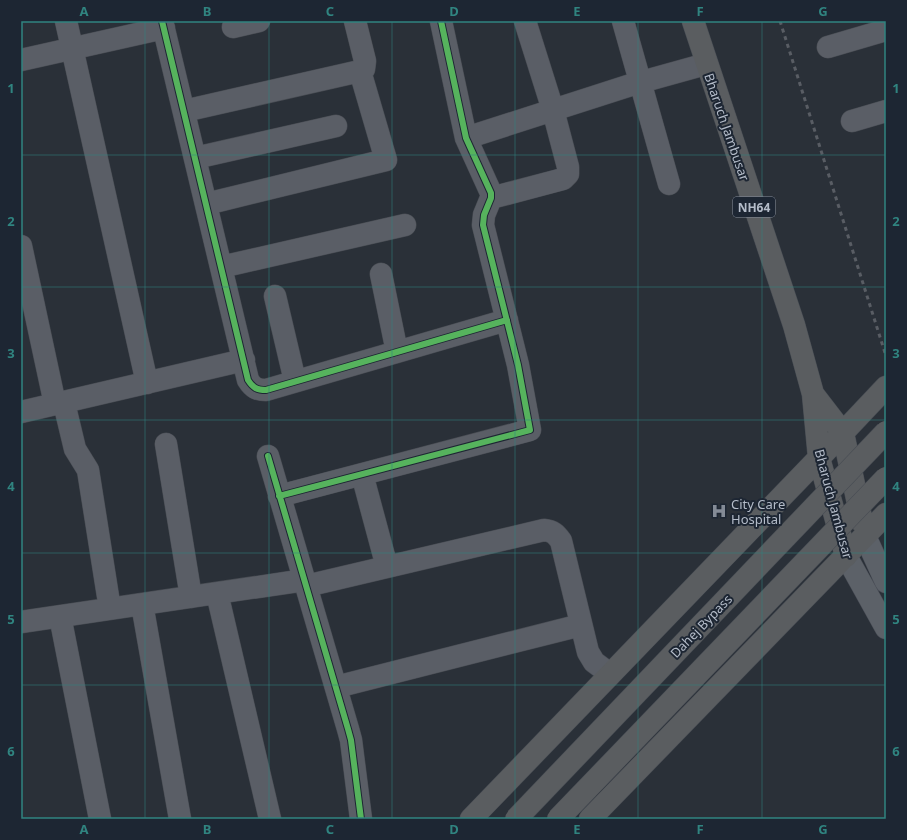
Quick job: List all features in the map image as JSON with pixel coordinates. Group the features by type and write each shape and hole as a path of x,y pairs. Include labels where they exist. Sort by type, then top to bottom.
{"highway":[{"name":"Bharuch Jambusar","path":"692,21 794,325 813,394 819,458 846,556"},
{"path":"471,819 886,387"},
{"name":"Bharuch Jambusar","path":"813,394 843,433 865,536"},
{"name":"Dahej Bypass","path":"516,819 886,432"},
{"path":"558,819 886,478"},
{"path":"590,819 886,514"}],"main road":[{"name":"Bharuch Jambusar","path":"865,536 886,582"},
{"name":"Bharuch Jambusar","path":"846,556 886,628"}],"street":[{"path":"66,21 147,382"},
{"path":"233,27 259,21"},
{"path":"184,111 364,69 365,61 355,21"},
{"path":"280,496 530,430 518,365 483,225 485,210 491,198 489,187 466,138 441,21"},
{"path":"491,198 563,179 568,174 568,167 553,110 525,21"},
{"path":"623,21 669,184"},
{"path":"21,60 163,24 248,380 253,387 259,390 266,390 507,320"},
{"path":"828,47 886,30"},
{"path":"466,138 640,83 706,64"},
{"path":"206,204 386,160 360,71"},
{"path":"852,121 886,111"},
{"path":"195,158 336,126"},
{"path":"221,267 405,224"},
{"path":"21,246 60,403 75,449 88,470 110,609"},
{"path":"381,274 397,352"},
{"path":"275,296 296,381"},
{"path":"21,412 244,360"},
{"path":"166,444 191,597"},
{"path":"268,456 351,740 361,819"},
{"path":"362,474 387,567"},
{"path":"21,622 218,593 305,583 387,567 544,530 557,534 561,541 590,657 594,662 610,674"},
{"path":"218,593 270,819"},
{"path":"142,604 180,819"},
{"path":"60,616 100,819"},
{"path":"336,687 581,625"}],"railway":[{"path":"780,21 886,356"}],"cycle path":[{"path":"162,21 248,380 254,387 260,390 266,390 507,320"},
{"path":"279,496 530,430 518,365 483,225 484,215 491,198 491,193 466,138 441,21"},
{"path":"268,456 351,740 361,819"}],"place":[{"name":"City Care Hospital","path":"719,511"}]}
